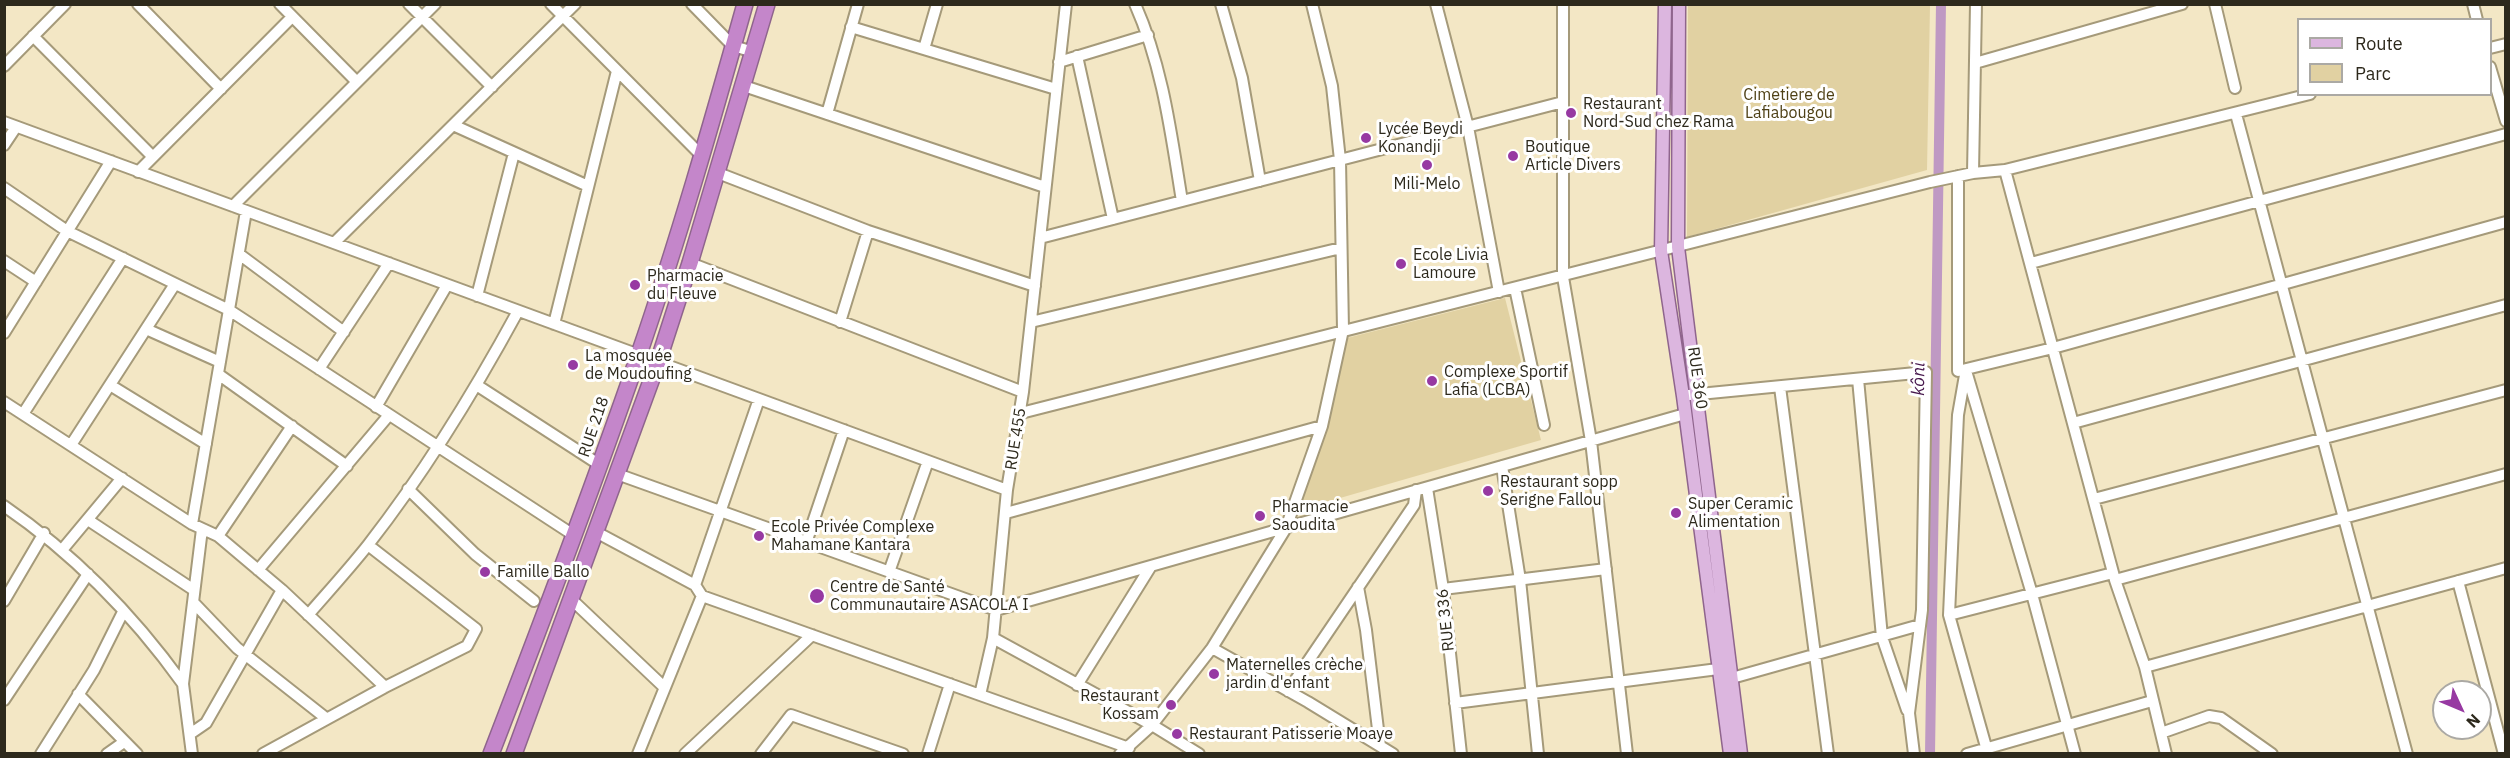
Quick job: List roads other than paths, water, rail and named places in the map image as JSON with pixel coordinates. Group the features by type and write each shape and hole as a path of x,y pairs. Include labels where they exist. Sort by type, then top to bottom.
{"highway":[{"name":"RUE 218","path":"491,753 575,536 639,355 702,156 745,4"},
{"path":"514,753 658,362 744,86 767,4"}],"main road":[{"name":"RUE 360","path":"1665,4 1661,251 1683,396 1730,753"},
{"name":"RUE 360","path":"1678,4 1678,247 1741,753"}],"street":[{"path":"4,66 65,4"},
{"path":"138,4 221,89"},
{"path":"280,4 357,82"},
{"path":"409,4 492,87"},
{"path":"233,206 435,4"},
{"path":"551,4 702,156"},
{"path":"334,243 574,4"},
{"path":"692,4 733,46 754,52"},
{"path":"827,114 858,4"},
{"path":"924,49 937,4"},
{"name":"RUE 455","path":"980,694 993,638 1007,490 1021,413 1066,4"},
{"path":"1135,4 1148,35 1165,96 1182,201"},
{"path":"1221,4 1242,78 1260,181"},
{"path":"596,532 694,585 702,596 980,694 1125,751 1152,724 1212,648 1286,528 1322,426 1343,330 1340,160 1332,86 1312,4"},
{"path":"1436,4 1468,127 1499,292"},
{"path":"1563,4 1563,277 1591,441 1627,753"},
{"path":"1973,173 1976,4"},
{"path":"1975,63 2182,4"},
{"path":"2215,4 2235,88"},
{"path":"138,172 292,17"},
{"path":"851,27 1056,89"},
{"path":"1059,62 1148,35"},
{"path":"33,36 153,157"},
{"path":"1077,56 1113,219"},
{"path":"554,324 617,71"},
{"path":"2492,74 2505,121"},
{"path":"744,86 1045,188"},
{"path":"1021,413 1930,182 1973,173 2005,170 2303,96"},
{"path":"1040,238 1563,102"},
{"path":"2236,114 2407,753"},
{"path":"4,122 1007,490"},
{"path":"453,125 588,186"},
{"path":"4,145 16,127"},
{"path":"2031,263 2505,134"},
{"path":"477,296 514,153"},
{"path":"4,333 111,161"},
{"path":"2005,170 2114,577 2145,667 2166,753"},
{"path":"717,172 868,231 1035,286"},
{"path":"1958,176 1958,372 2054,348 2505,222"},
{"path":"4,188 67,231 229,310 575,536"},
{"path":"192,753 183,684 193,602 197,526 206,444 246,211"},
{"path":"840,322 868,231"},
{"path":"1031,322 1341,248"},
{"path":"239,254 344,332"},
{"path":"23,414 123,258"},
{"path":"4,261 36,282"},
{"path":"319,369 389,263"},
{"path":"690,263 1023,392"},
{"path":"71,445 175,284"},
{"path":"376,406 447,285"},
{"path":"1515,288 1544,425"},
{"path":"2073,423 2505,305"},
{"path":"308,615 368,545 408,489 477,386 518,311"},
{"path":"146,328 220,362"},
{"path":"1966,371 2032,594 2075,753"},
{"path":"1966,371 1958,415 1949,615 1987,751"},
{"path":"1683,396 1926,372 1920,625 1909,713"},
{"path":"218,374 347,466"},
{"path":"1858,379 1882,637 1909,713 1914,753"},
{"path":"110,385 206,444"},
{"path":"477,386 600,465"},
{"path":"1780,387 1828,753"},
{"path":"2094,498 2505,390"},
{"path":"694,585 759,399"},
{"path":"4,402 197,526 218,536 282,590 385,687"},
{"path":"617,474 720,513 996,610 1685,414"},
{"path":"258,570 389,416"},
{"path":"218,536 292,426"},
{"path":"1006,513 1322,426"},
{"path":"806,543 844,430"},
{"path":"889,572 928,461"},
{"path":"1502,466 1520,580 1538,753"},
{"path":"1949,615 2032,594 2114,577 2505,474"},
{"path":"62,550 122,478"},
{"path":"408,489 475,554 534,601"},
{"path":"1288,691 1414,505 1421,489"},
{"name":"RUE 336","path":"1421,489 1443,589 1461,753"},
{"path":"4,506 44,533 88,574 156,647 183,684"},
{"path":"88,520 194,590"},
{"path":"4,601 44,533"},
{"path":"263,753 467,646 476,629 368,545"},
{"path":"1077,685 1151,566"},
{"path":"2145,667 2505,568"},
{"path":"1443,589 1606,569"},
{"path":"4,700 88,574"},
{"path":"2458,581 2504,753"},
{"path":"1358,587 1366,630 1380,746"},
{"path":"190,734 206,723 282,590"},
{"path":"638,753 702,596"},
{"path":"571,599 664,687"},
{"path":"193,602 245,654 327,719"},
{"path":"41,753 94,670 123,612"},
{"path":"1732,678 1920,625"},
{"path":"685,753 812,635"},
{"path":"993,638 1152,724 1199,753"},
{"path":"1212,648 1392,753"},
{"path":"1455,703 1718,669"},
{"path":"928,753 950,684"},
{"path":"78,694 137,753"},
{"path":"1967,753 1987,751 2067,724 2152,700"},
{"path":"761,753 791,715 903,753"},
{"path":"2161,733 2209,716 2221,718 2272,753"},
{"path":"286,753 290,740"},
{"path":"107,753 124,742"}],"waterway":[{"name":"kôni","path":"1930,754 1941,4"}],"place":[{"name":"Restaurant Nord-Sud chez Rama","path":"1571,113"},
{"name":"Lycée Beydi Konandji","path":"1366,138"},
{"name":"Boutique Article Divers","path":"1513,156"},
{"name":"Mili-Melo","path":"1427,165"},
{"name":"Ecole Livia Lamoure","path":"1401,264"},
{"name":"Pharmacie du Fleuve","path":"635,285"},
{"name":"La mosquée de Moudoufing","path":"573,365"},
{"name":"Complexe Sportif Lafia (LCBA)","path":"1432,381"},
{"name":"Restaurant sopp Serigne Fallou","path":"1488,491"},
{"name":"Super Ceramic Alimentation","path":"1676,513"},
{"name":"Pharmacie Saoudita","path":"1260,516"},
{"name":"Ecole Privée Complexe Mahamane Kantara","path":"759,536"},
{"name":"Famille Ballo","path":"485,572"},
{"name":"Centre de Santé Communautaire ASACOLA I","path":"817,596"},
{"name":"Maternelles crèche jardin d'enfant","path":"1214,674"},
{"name":"Restaurant Kossam","path":"1171,705"},
{"name":"Restaurant Patisserie Moaye","path":"1177,734"}],"park label":[{"name":"Cimetiere de Lafiabougou","path":"1789,104"}]}
